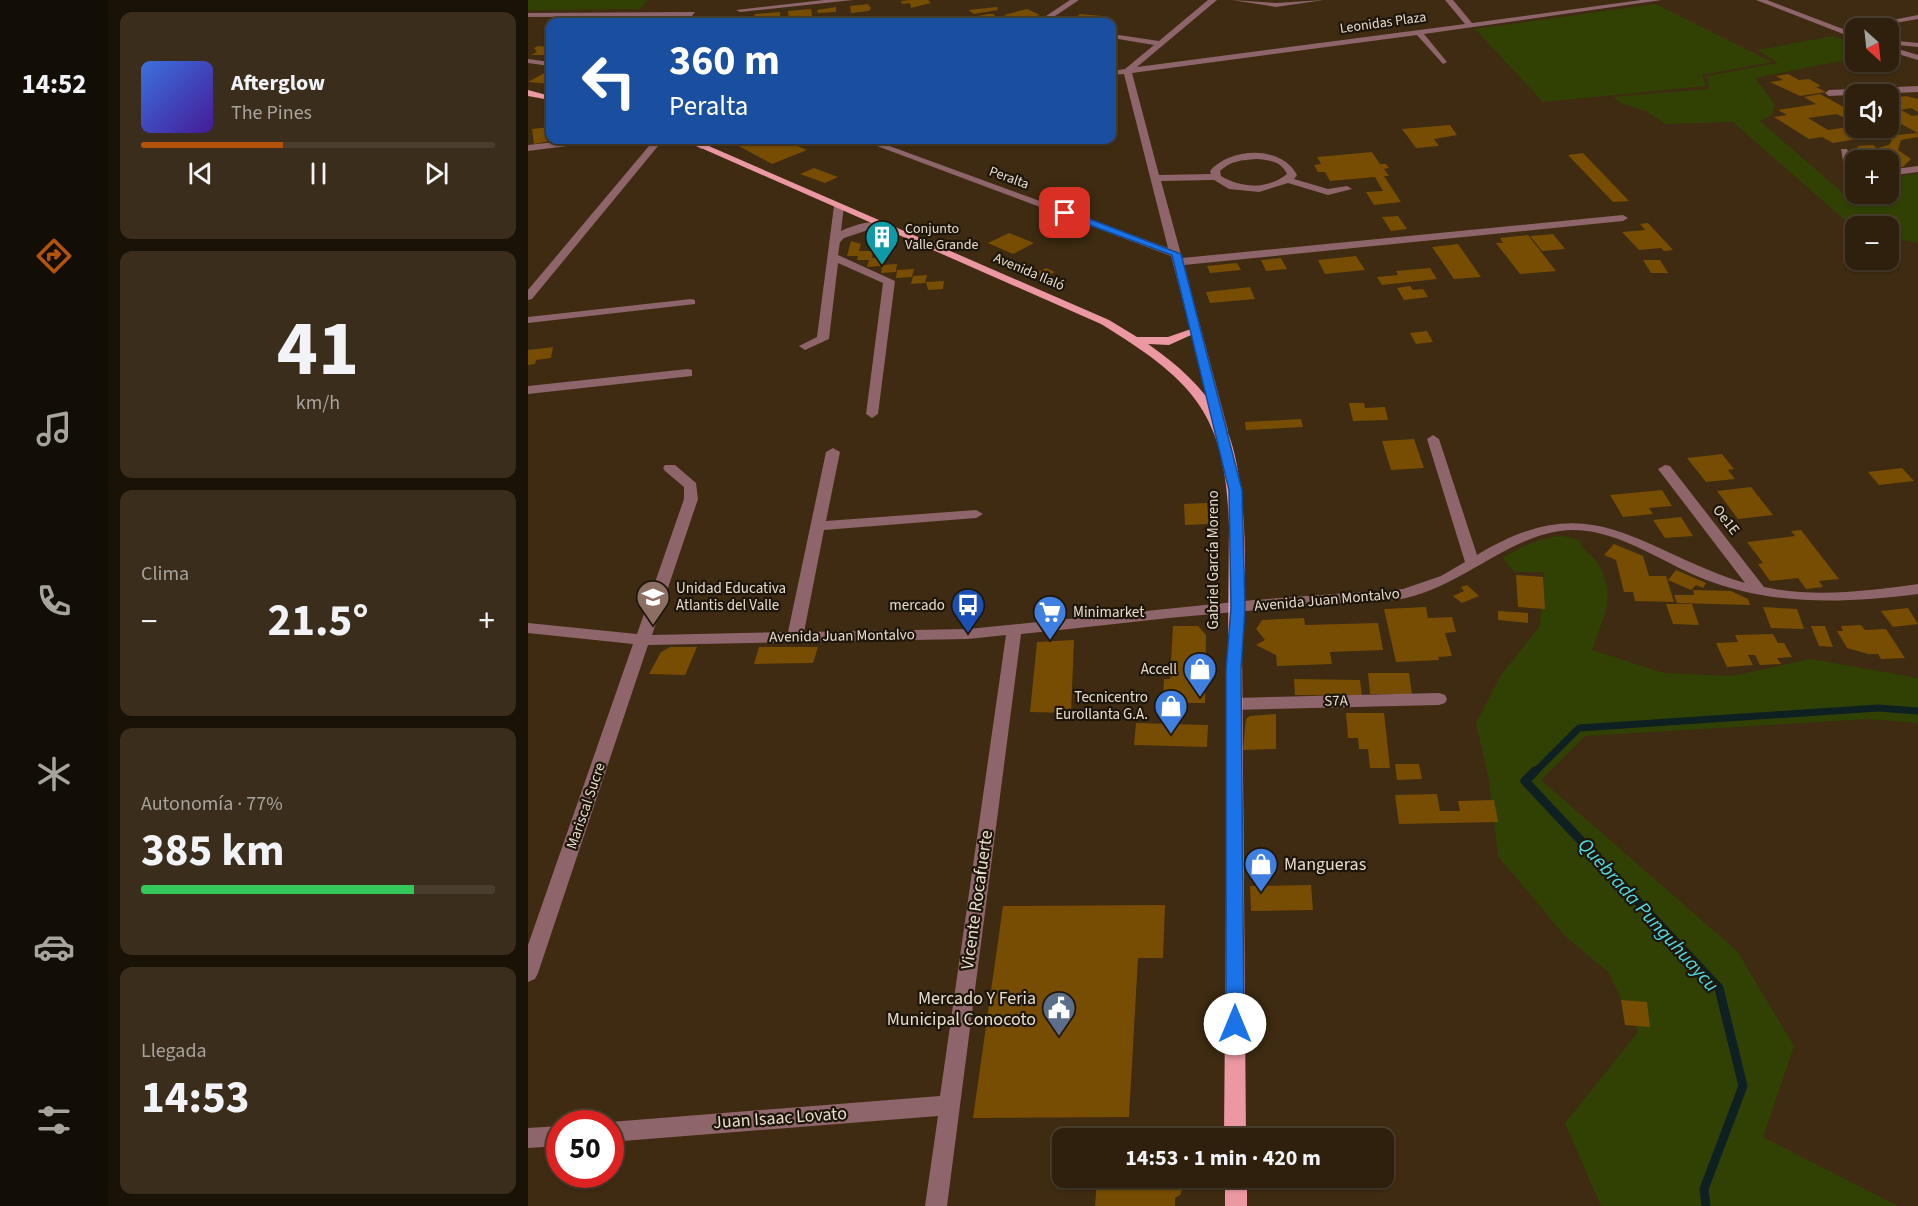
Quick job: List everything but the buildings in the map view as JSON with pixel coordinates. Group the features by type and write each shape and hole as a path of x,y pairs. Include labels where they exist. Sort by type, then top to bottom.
{"main road":[{"path":"528,93 546,97"},
{"name":"Avenida Ilaló","path":"707,144 878,225 1071,306 1137,340 1179,374 1197,393 1224,437"},
{"path":"1137,340 1169,341 1194,331"},
{"name":"Gabriel García Moreno","path":"1224,437 1235,490 1238,608 1234,704 1235,1128"},
{"path":"1236,1188 1236,1206"}],"street":[{"path":"746,0 738,13 849,0"},
{"path":"1047,18 1074,0"},
{"path":"1127,71 1158,43 1213,0"},
{"path":"1236,0 1276,5 1320,0"},
{"path":"1449,0 1470,25"},
{"name":"Leonidas Plaza","path":"1116,72 1658,0"},
{"path":"1760,0 1845,32"},
{"path":"528,15 692,14"},
{"path":"1899,21 1918,17"},
{"path":"1841,31 1845,30"},
{"path":"1419,32 1443,62"},
{"path":"1116,37 1158,43"},
{"path":"1899,43 1918,45"},
{"path":"1899,52 1918,58"},
{"path":"528,61 546,63"},
{"name":"Gabriel García Moreno","path":"1127,71 1194,331 1224,437"},
{"path":"1829,93 1918,89"},
{"path":"1908,90 1918,96"},
{"path":"528,148 560,144"},
{"path":"528,297 655,144"},
{"name":"Peralta","path":"877,144 1177,258"},
{"path":"1844,151 1845,155"},
{"path":"1250,156 1270,158 1286,163 1292,175 1288,180 1272,187 1245,189 1222,183 1216,177 1215,171 1218,166 1237,157 1250,156"},
{"path":"1899,172 1918,169"},
{"path":"1156,178 1216,177"},
{"path":"1288,180 1333,193 1347,189"},
{"path":"805,346 822,339 839,206"},
{"path":"1177,258 1623,218"},
{"path":"836,240 842,234 878,225"},
{"path":"833,257 889,281 872,414"},
{"path":"528,320 691,302"},
{"path":"528,390 688,373"},
{"path":"1433,439 1473,564"},
{"path":"795,637 833,452"},
{"name":"Mariscal Sucre","path":"528,973 645,640 691,499 690,486 670,468"},
{"name":"Oe1E","path":"1665,469 1760,592"},
{"path":"819,526 976,514"},
{"name":"Avenida Juan Montalvo","path":"528,628 645,640 968,634 1421,591 1473,564 1501,544 1534,532 1572,526 1610,532 1717,580 1760,592 1801,598 1840,599 1918,589"},
{"name":"Vicente Rocafuerte","path":"936,1206 1014,630"},
{"name":"S7A","path":"1234,704 1439,699"},
{"name":"Juan Isaac Lovato","path":"624,1131 949,1105"},
{"path":"528,1138 546,1137"}],"green space":[{"path":"528,0 648,0 640,9 528,10"},
{"path":"1656,4 1772,62 1702,75 1706,86 1543,102 1475,29"},
{"path":"1833,36 1845,40 1845,60 1755,78 1775,105 1772,115 1760,121 1845,195 1845,204 1899,204 1899,176 1918,173 1918,243 1899,239 1899,216 1845,216 1845,220 1733,122 1665,124 1646,111 1623,104 1613,97 1709,89 1707,76 1778,63 1758,50"},
{"path":"1563,536 1580,540 1583,548 1598,563 1605,580 1608,600 1592,650 1664,673 1732,676 1811,659 1918,678 1918,723 1868,719 1585,736 1541,780 1737,951 1794,1046 1763,1137 1898,1206 1601,1206 1565,1123 1638,1032 1608,972 1565,936 1498,856 1489,780 1476,723 1501,675 1540,626 1544,572 1514,572 1503,558 1532,543"}],"waterway":[{"path":"1534,773 1579,728 1878,708 1918,711"},
{"name":"Quebrada Punguhuaycu","path":"1535,771 1525,781 1719,988 1743,1086 1704,1189 1706,1206"}],"place":[{"name":"Conjunto Valle Grande","path":"882,266"},
{"name":"Unidad Educativa Atlantis del Valle","path":"653,626"},
{"name":"mercado","path":"968,634"},
{"name":"Minimarket","path":"1050,641"},
{"name":"Accell","path":"1200,698"},
{"name":"Tecnicentro Eurollanta G.A.","path":"1171,735"},
{"name":"Mangueras","path":"1261,893"},
{"name":"Mercado Y Feria Municipal Conocoto","path":"1059,1037"}],"route":[{"path":"1065,213 1176,254 1194,331 1224,437 1235,490 1238,608 1234,653 1235,1024"}]}
